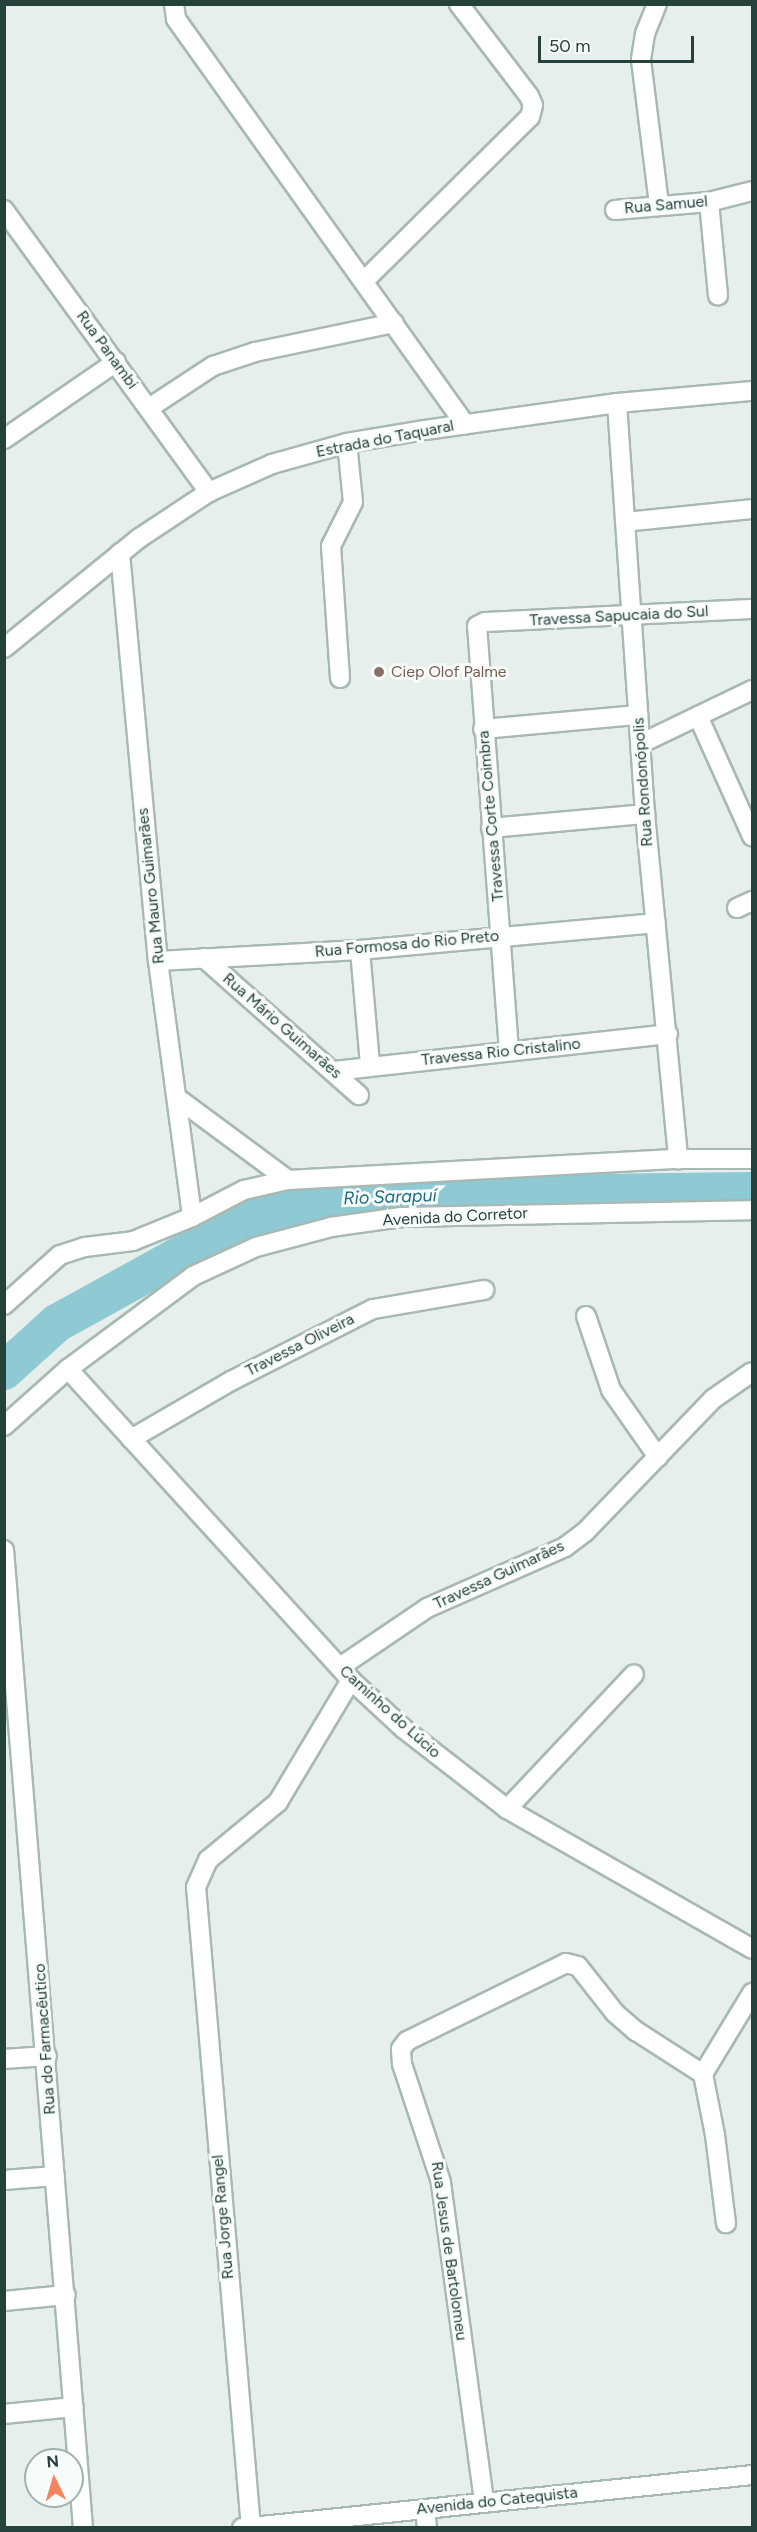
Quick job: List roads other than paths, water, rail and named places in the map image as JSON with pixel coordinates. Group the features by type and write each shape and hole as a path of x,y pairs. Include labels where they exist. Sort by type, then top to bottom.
{"street":[{"path":"174,4 176,19 465,424"},
{"path":"364,281 530,117 533,105 530,96 459,4"},
{"path":"657,4 645,34 641,60 659,206"},
{"name":"Rua Samuel","path":"615,210 709,202 753,191"},
{"path":"709,202 718,297"},
{"name":"Rua Panambi","path":"4,210 209,492"},
{"path":"148,408 213,366 255,352 394,323"},
{"path":"4,439 116,362"},
{"name":"Estrada do Taquaral","path":"4,648 120,553 209,492 272,464 347,443 465,424 617,403 753,391"},
{"name":"Rua Rondonópolis","path":"617,403 638,715 642,743 645,814 668,1034 678,1159"},
{"path":"340,678 331,546 353,502 347,443"},
{"path":"625,522 753,509"},
{"name":"Rua Mauro Guimarães","path":"120,553 158,961 180,1100 192,1217"},
{"name":"Travessa Sapucaia do Sul","path":"485,622 753,609"},
{"name":"Travessa Corte Coimbra","path":"485,622 477,626 475,635 502,936 509,1051"},
{"path":"642,743 753,690"},
{"path":"483,729 638,715"},
{"path":"698,716 753,836"},
{"path":"492,828 645,814"},
{"name":"Rua Formosa do Rio Preto","path":"158,961 360,950 656,923"},
{"path":"360,950 370,1064"},
{"name":"Rua Mário Guimarães","path":"204,958 359,1095"},
{"name":"Travessa Rio Cristalino","path":"334,1071 370,1064 668,1034"},
{"path":"180,1100 288,1180"},
{"path":"4,1305 60,1255 85,1246 133,1241 192,1217 244,1190 288,1180 678,1159 753,1159"},
{"name":"Avenida do Corretor","path":"4,1426 68,1369 193,1276 256,1247 331,1227 400,1217 753,1210"},
{"name":"Travessa Oliveira","path":"131,1439 231,1381 373,1309 484,1290"},
{"path":"586,1316 611,1390 658,1457"},
{"name":"Caminho do Lúcio","path":"68,1369 345,1673 404,1729 507,1809 753,1949"},
{"name":"Travessa Guimarães","path":"345,1673 427,1608 565,1547 585,1532 713,1399 753,1372"},
{"name":"Rua do Farmacêutico","path":"4,1550 47,2056 83,2528"},
{"name":"Rua Jorge Rangel","path":"248,2527 196,1887 208,1860 278,1802 345,1673"},
{"path":"507,1809 634,1674"},
{"name":"Rua Jesus de Bartolomeu","path":"484,2501 441,2182 402,2064 401,2049 407,2041 572,1963 636,2031 703,2074"},
{"path":"726,2223 716,2135 703,2074 753,1993"},
{"path":"4,2059 47,2056"},
{"path":"4,2180 55,2176"},
{"path":"4,2301 66,2295"},
{"path":"4,2415 74,2407"},
{"name":"Avenida do Catequista","path":"248,2527 753,2475"},
{"path":"425,2509 427,2528"}],"waterway":[{"name":"Rio Sarapuí","path":"4,1371 57,1323 247,1218 349,1196 752,1191"}],"place":[{"name":"Ciep Olof Palme","path":"379,672"}]}
